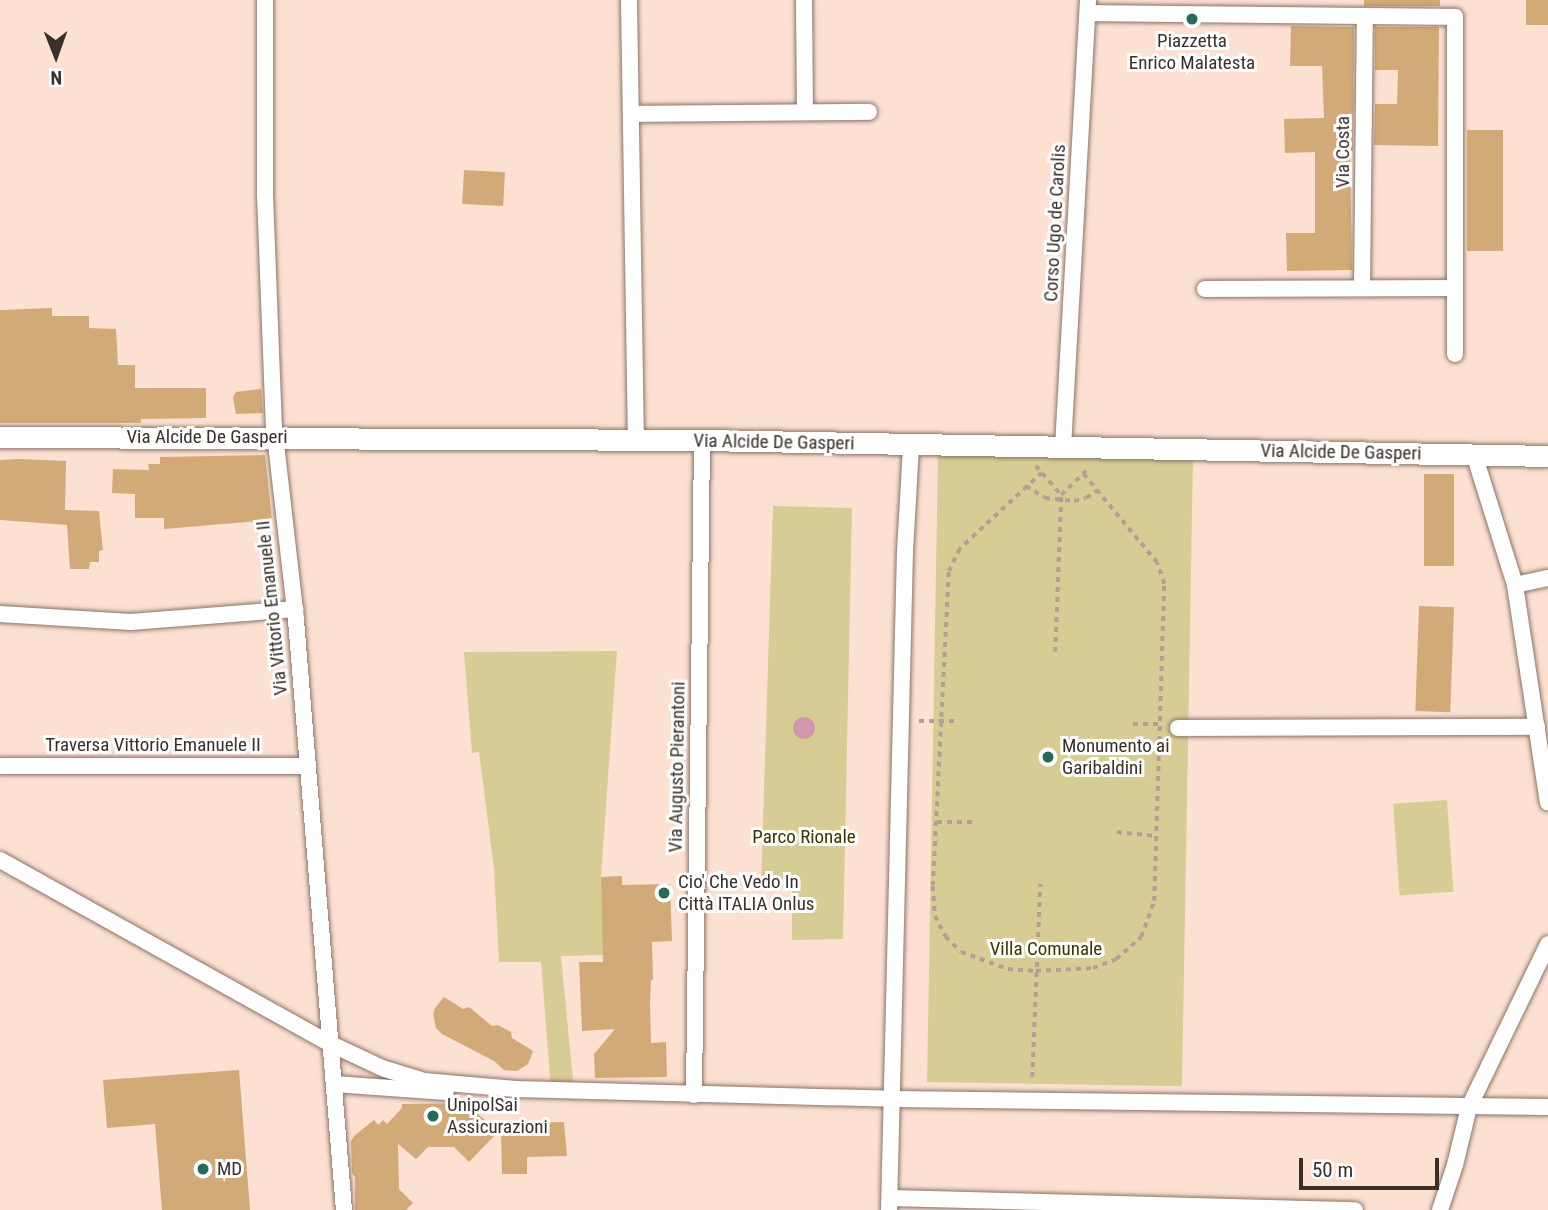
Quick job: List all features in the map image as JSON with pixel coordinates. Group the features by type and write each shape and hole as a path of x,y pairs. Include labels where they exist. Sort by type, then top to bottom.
{"main road":[{"name":"Via Alcide De Gasperi","path":"0,437 275,436 702,440 1548,456"}],"street":[{"name":"Via Vittorio Emanuele II","path":"265,0 265,195 275,436 295,609 344,1210"},
{"path":"629,0 636,440"},
{"path":"804,0 805,111"},
{"path":"1420,0 1420,17"},
{"path":"1088,7 1365,17 1455,17 1455,354"},
{"name":"Corso Ugo de Carolis","path":"1063,447 1088,7"},
{"name":"Via Costa","path":"1363,288 1365,17"},
{"path":"631,114 869,111"},
{"path":"1205,289 1455,288"},
{"name":"Via Augusto Pierantoni","path":"694,1094 702,440"},
{"path":"911,446 905,551 889,1204 1355,1209"},
{"path":"1475,454 1516,585 1548,803"},
{"path":"1516,585 1548,578"},
{"path":"0,614 131,622 295,609"},
{"path":"1178,728 1537,727"},
{"name":"Traversa Vittorio Emanuele II","path":"0,766 307,766"},
{"path":"0,860 331,1044 382,1068 425,1081 473,1087 893,1099 1548,1107"},
{"path":"1440,1210 1455,1166 1469,1107 1548,944"},
{"path":"334,1084 422,1092 473,1087"}],"path":[{"path":"1030,459 1061,498 1055,652"},
{"path":"1061,498 1097,460"},
{"path":"1042,473 960,549 949,572 935,916 946,937 961,952 1008,969 1036,971 1093,968 1116,959 1141,937 1154,901 1164,584 1157,563 1083,474"},
{"path":"1026,486 1035,494 1061,498 1086,498 1098,489"},
{"path":"919,721 958,721"},
{"path":"1133,724 1160,724 1178,728"},
{"path":"937,822 976,822"},
{"path":"1117,832 1156,835"},
{"path":"1032,1077 1040,884"}],"green space":[{"name":"Villa Comunale","path":"938,454 1193,458 1182,1086 927,1082"},
{"name":"Parco Rionale","path":"773,506 852,508 843,939 792,940 792,887 761,886"},
{"path":"617,651 601,877 604,955 561,956 574,1091 551,1090 541,962 499,962 494,869 479,752 472,753 464,652"},
{"path":"1447,800 1453,892 1400,896 1393,804"}],"shaded area":[{"path":"804,717 812,720 815,728 812,736 804,739 796,736 793,728 796,720"}],"building":[{"path":"1364,0 1440,0 1440,6 1364,6"},
{"path":"1526,0 1548,0 1548,25 1526,25"},
{"path":"1291,26 1354,27 1353,151 1350,151 1352,270 1287,271 1286,233 1315,233 1315,152 1285,153 1284,119 1324,118 1322,66 1290,66"},
{"path":"1375,27 1439,27 1438,146 1374,145 1375,104 1397,104 1398,70 1375,70"},
{"path":"1467,130 1503,130 1503,251 1467,251"},
{"path":"464,170 505,172 503,206 462,204"},
{"path":"52,308 52,316 89,316 89,328 116,329 118,365 135,365 135,388 206,388 206,418 141,419 141,423 0,423 0,310"},
{"path":"261,389 263,413 236,414 233,397 236,392"},
{"path":"265,455 272,520 164,529 164,518 135,518 135,494 112,493 113,469 149,470 148,464 160,464 160,457"},
{"path":"0,460 66,461 65,510 99,511 103,550 99,551 99,562 90,562 89,569 70,569 67,525 0,520"},
{"path":"1424,474 1454,474 1454,566 1424,566"},
{"path":"1419,606 1454,607 1450,712 1415,711"},
{"path":"622,876 622,885 670,884 672,941 652,942 653,980 650,1002 651,1043 666,1042 667,1077 595,1078 594,1054 615,1029 582,1031 579,962 603,962 601,877"},
{"path":"444,997 463,1009 469,1007 492,1026 498,1025 511,1032 512,1038 533,1051 528,1064 517,1071 504,1070 494,1061 442,1034 436,1028 433,1014"},
{"name":"MD","path":"239,1070 250,1210 162,1210 155,1124 107,1128 103,1080"},
{"path":"479,1103 479,1115 499,1131 469,1162 454,1147 428,1147 416,1159 398,1144 399,1189 413,1203 406,1210 355,1210 351,1141 354,1136 374,1120 378,1125 383,1120 387,1124 402,1108 402,1104"},
{"path":"564,1122 567,1156 527,1157 527,1174 502,1174 501,1132 525,1132 525,1123"}],"place":[{"name":"Piazzetta Enrico Malatesta","path":"1192,19"},
{"name":"Monumento ai Garibaldini","path":"1048,757"},
{"name":"Cio' Che Vedo In Città ITALIA Onlus","path":"664,893"},
{"name":"UnipolSai Assicurazioni","path":"433,1116"},
{"name":"MD","path":"203,1169"}]}
